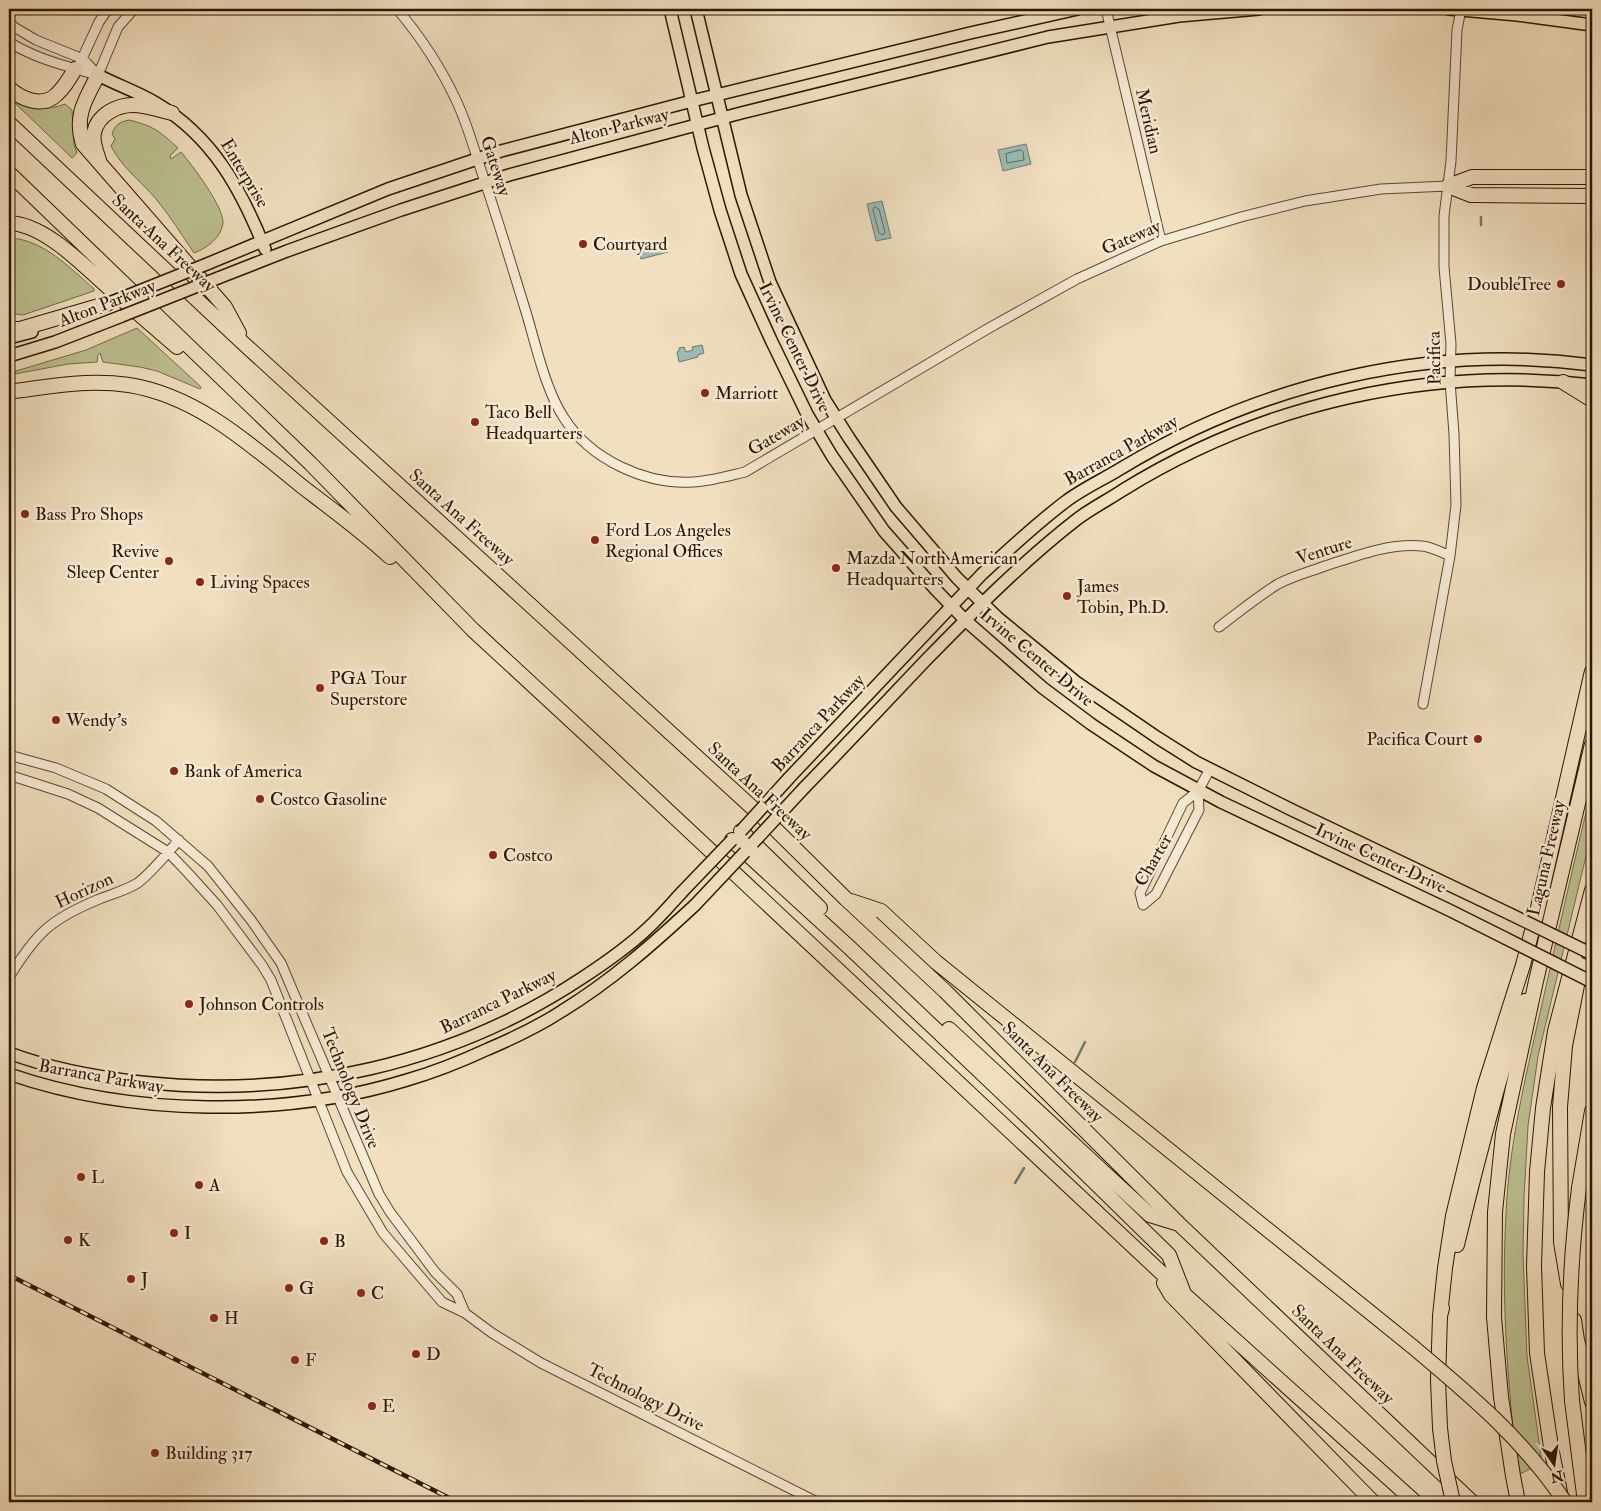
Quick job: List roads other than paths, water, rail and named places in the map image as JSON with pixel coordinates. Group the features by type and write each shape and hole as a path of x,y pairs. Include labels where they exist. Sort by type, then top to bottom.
{"highway":[{"path":"9,88 26,99 45,100 57,95 79,64"},
{"path":"98,76 82,104 79,132 83,144 225,306 244,343"},
{"path":"100,165 93,134 96,125 110,111 132,105 172,113"},
{"name":"Santa Ana Freeway","path":"9,123 244,343 767,821 846,899 945,991 1179,1224 1472,1502"},
{"path":"9,173 314,466 473,630"},
{"path":"1448,186 1472,177 1592,178"},
{"path":"1448,186 1471,195 1592,196"},
{"path":"9,223 28,226 44,234 65,250 314,466"},
{"path":"9,330 30,327 109,303"},
{"path":"1563,382 1592,400"},
{"path":"9,392 70,384 117,383 158,392 199,410 240,436 382,549 473,630 1184,1294 1415,1502"},
{"path":"1453,1502 1440,1428 1438,1380 1440,1316 1445,1268 1460,1188 1484,1088 1538,912 1592,671"},
{"name":"Laguna Freeway","path":"1536,981 1592,744"},
{"path":"736,836 852,946 1168,1255 1184,1294"},
{"path":"1563,1502 1551,1447 1537,1353 1534,1266 1536,1172 1542,1108 1555,1031 1592,890"},
{"path":"846,899 881,911 936,962 1404,1340 1500,1423 1535,1462 1563,1502"},
{"path":"1592,908 1565,1046 1560,1107 1560,1154 1561,1242 1577,1340 1592,1402"},
{"path":"852,946 1150,1215 1179,1224"},
{"path":"1440,1316 1476,1164 1508,1050 1521,1010 1536,981"},
{"path":"1517,1496 1501,1398 1494,1317 1496,1212 1503,1134 1536,981"},
{"path":"1584,1502 1572,1401 1569,1324 1573,1241 1579,1188 1592,1112"},
{"path":"1155,1267 1171,1295 1373,1502"}],"main road":[{"name":"Irvine Center Drive","path":"670,9 714,187 741,274 771,340 807,414 832,456 884,531 965,620 1043,688 1091,724 1154,766 1198,791 1449,910 1592,982"},
{"name":"Irvine Center Drive","path":"696,9 741,195 770,282 825,400 896,507 968,590 998,618 1076,682 1158,738 1210,769 1592,954"},
{"name":"Alton Parkway","path":"9,338 58,323 109,303 388,189 477,159 566,133 970,33 1078,9"},
{"name":"Alton Parkway","path":"9,356 55,342 268,258 401,210 563,159 1000,48 1110,26 1179,16 1259,9"},
{"path":"1457,9 1517,14 1592,25"},
{"name":"Enterprise","path":"98,76 148,98 172,113 196,132 218,157 244,202 268,258"},
{"name":"Barranca Parkway","path":"9,1054 76,1074 99,1078 167,1085 267,1085 374,1069 420,1056 464,1040 552,998 608,961 648,928 952,606 1010,548 1066,501 1138,458 1202,425 1272,398 1332,380 1396,368 1452,361 1532,359 1592,365"},
{"name":"Barranca Parkway","path":"9,1074 65,1090 118,1100 163,1105 230,1107 273,1105 336,1096 406,1081 442,1069 513,1038 562,1012 620,972 695,905 965,620 1022,565 1078,518 1148,475 1213,442 1282,416 1373,393 1450,381 1523,380 1592,385"}],"street":[{"path":"79,64 99,22 108,9"},
{"path":"9,22 14,27 98,76 116,32 124,19 134,9"},
{"name":"Gateway","path":"397,9 434,59 456,100 485,182 544,370 558,408 573,430 606,459 629,471 661,480 677,482 701,481 745,472 1077,279 1161,241 1232,219 1305,201 1381,189 1448,186"},
{"name":"Meridian","path":"1106,9 1161,241"},
{"name":"Pacifica","path":"1422,704 1450,556 1456,505 1450,381 1452,361 1444,267 1444,216 1451,161 1457,9"},
{"path":"9,42 60,66 79,64"},
{"name":"Venture","path":"1219,627 1279,584 1342,561 1388,548 1411,546 1424,546 1450,556"},
{"name":"Technology Drive","path":"9,755 56,768 106,789 156,821 208,866 252,920 281,964 379,1194 390,1212 435,1272 457,1294 465,1312"},
{"name":"Charter","path":"1198,791 1199,810 1156,894 1143,905 1140,894 1183,803 1198,791 1210,769"},
{"name":"Technology Drive","path":"9,775 76,797 98,808 168,852 217,905 262,965 273,985 347,1172 383,1233 442,1302 465,1312 492,1333 541,1363 817,1502"},
{"name":"Horizon","path":"9,977 35,939 45,929 75,909 135,885 179,840"}],"water":[{"path":"1026,144 1031,164 1003,171 998,150"},
{"path":"882,201 891,238 876,241 867,204"},
{"path":"665,240 668,252 641,259 637,243 645,241 646,245"},
{"path":"702,345 704,353 698,355 698,357 679,362 677,352 679,348 684,347 686,352 693,350 692,347"}],"waterway":[{"path":"1481,217 1481,225"},
{"path":"1075,1062 1085,1042"},
{"path":"1015,1183 1024,1168"}],"railway":[{"path":"9,1275 457,1502"}],"place":[{"name":"Courtyard","path":"583,244"},
{"name":"DoubleTree","path":"1561,284"},
{"name":"Marriott","path":"705,393"},
{"name":"Taco Bell Headquarters","path":"475,422"},
{"name":"Bass Pro Shops","path":"25,514"},
{"name":"Ford Los Angeles Regional Offices","path":"595,540"},
{"name":"Revive Sleep Center","path":"169,561"},
{"name":"Mazda North American Headquarters","path":"836,568"},
{"name":"Living Spaces","path":"200,582"},
{"name":"James Tobin, Ph.D.","path":"1067,596"},
{"name":"PGA Tour Superstore","path":"320,688"},
{"name":"Wendy's","path":"56,720"},
{"name":"Pacifica Court","path":"1478,739"},
{"name":"Bank of America","path":"174,771"},
{"name":"Costco Gasoline","path":"260,799"},
{"name":"Costco","path":"493,855"},
{"name":"Johnson Controls","path":"189,1004"},
{"name":"L","path":"81,1177"},
{"name":"A","path":"199,1185"},
{"name":"I","path":"174,1233"},
{"name":"K","path":"68,1240"},
{"name":"B","path":"324,1241"},
{"name":"J","path":"131,1279"},
{"name":"G","path":"289,1288"},
{"name":"C","path":"361,1293"},
{"name":"H","path":"214,1318"},
{"name":"D","path":"416,1354"},
{"name":"F","path":"295,1360"},
{"name":"E","path":"372,1406"},
{"name":"Building 317","path":"155,1453"}]}
